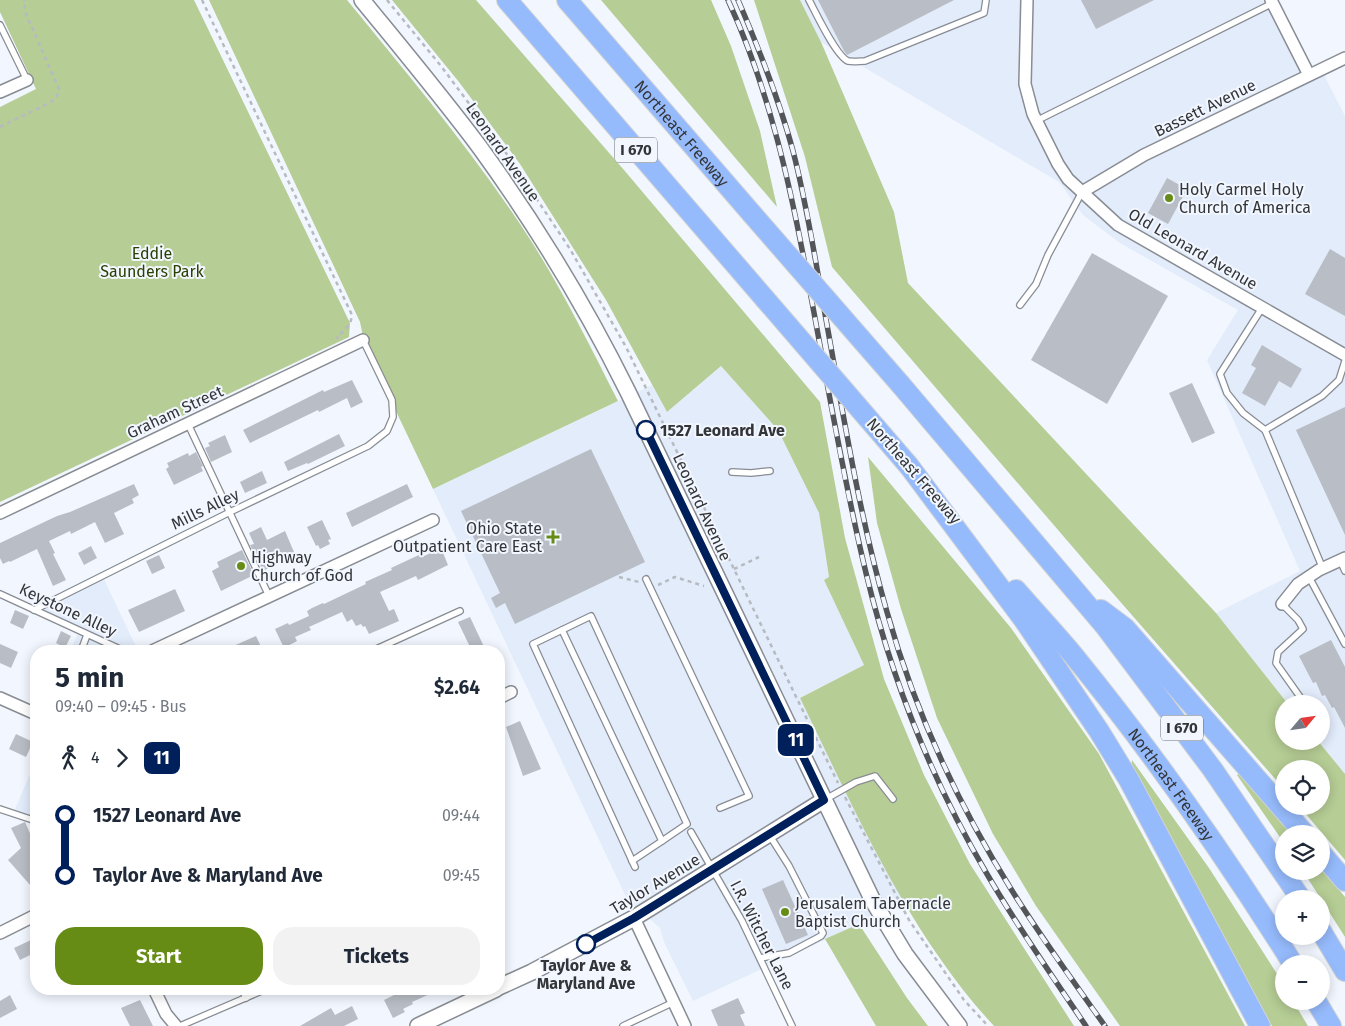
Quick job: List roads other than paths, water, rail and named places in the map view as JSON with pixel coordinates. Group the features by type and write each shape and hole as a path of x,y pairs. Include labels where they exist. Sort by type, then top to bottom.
{"highway":[{"name":"Northeast Freeway","path":"507,0 1073,655 1109,701 1220,854 1287,955"},
{"name":"Northeast Freeway","path":"567,0 901,385 1079,594 1140,671 1213,770 1295,890"},
{"path":"909,466 1024,620 1099,731 1129,780 1260,1026"},
{"path":"1079,594 1125,628 1297,825"},
{"path":"1330,864 1345,881"},
{"path":"1329,945 1345,971"},
{"path":"1321,1010 1331,1026"}],"street":[{"name":"Leonard Avenue","path":"362,0 481,150 534,228 586,311 628,392 874,901 889,928 922,978 959,1026"},
{"name":"Old Leonard Avenue","path":"1027,0 1025,84 1036,121 1058,164 1068,179 1118,225 1345,355"},
{"path":"1272,2 1308,75"},
{"name":"Bassett Avenue","path":"1082,192 1144,155 1345,58"},
{"path":"0,92 27,80"},
{"name":"Graham Street","path":"0,513 363,340"},
{"path":"165,645 433,520"},
{"path":"1282,604 1298,584 1323,568 1343,563"},
{"path":"505,695 511,692"},
{"path":"0,698 30,711"},
{"name":"Taylor Avenue","path":"505,984 634,918 824,800"},
{"path":"0,933 30,918"},
{"path":"634,918 685,1026"},
{"path":"157,995 166,1014 176,1026"},
{"name":"Taylor Avenue","path":"418,1026 473,995"}],"lane":[{"path":"809,0 834,45 843,58 849,61 865,61 984,13 986,0"},
{"path":"1036,121 1272,2"},
{"path":"0,24 27,80"},
{"path":"1020,305 1036,284 1048,255 1082,192"},
{"path":"1262,308 1220,374 1227,393 1243,413 1265,430 1323,568"},
{"name":"Mills Alley","path":"34,610 230,512 368,446 388,431 393,417 392,400 363,340"},
{"path":"1265,430 1322,396 1339,380 1345,361"},
{"path":"188,424 269,596"},
{"path":"732,472 770,471"},
{"path":"1309,577 1345,644"},
{"path":"647,581 749,796 720,808"},
{"name":"Keystone Alley","path":"0,594 110,645"},
{"path":"1282,604 1298,620 1303,629 1278,652 1276,663 1299,695"},
{"path":"385,645 460,611"},
{"path":"591,616 687,824 662,841 634,864 533,644 591,616"},
{"path":"562,630 662,841"},
{"path":"83,645 87,635"},
{"path":"824,800 856,782 875,776 893,799"},
{"path":"1,810 30,819"},
{"name":"I.R. Witcher Lane","path":"691,832 742,921 792,1026"},
{"path":"760,958 789,953 821,936 823,933 789,866 770,834"},
{"path":"180,1026 253,995"},
{"path":"623,1026 674,1002"}],"railway":[{"path":"728,0 756,69 778,140 802,249 850,501 866,573 876,612 901,689 931,765 967,839 1010,913 1086,1026"},
{"path":"738,0 768,74 798,170 867,536 887,612 910,684 939,755 973,824 1033,924 1105,1026"}],"place":[{"name":"Holy Carmel Holy Church of America","path":"1169,198"},
{"name":"1527 Leonard Ave","path":"646,430"},
{"name":"Ohio State Outpatient Care East","path":"553,537"},
{"name":"Highway Church of God","path":"241,566"},
{"name":"Jerusalem Tabernacle Baptist Church","path":"785,912"},
{"name":"Taylor Ave & Maryland Ave","path":"586,944"}],"park label":[{"name":"Eddie Saunders Park","path":"152,262"}]}
